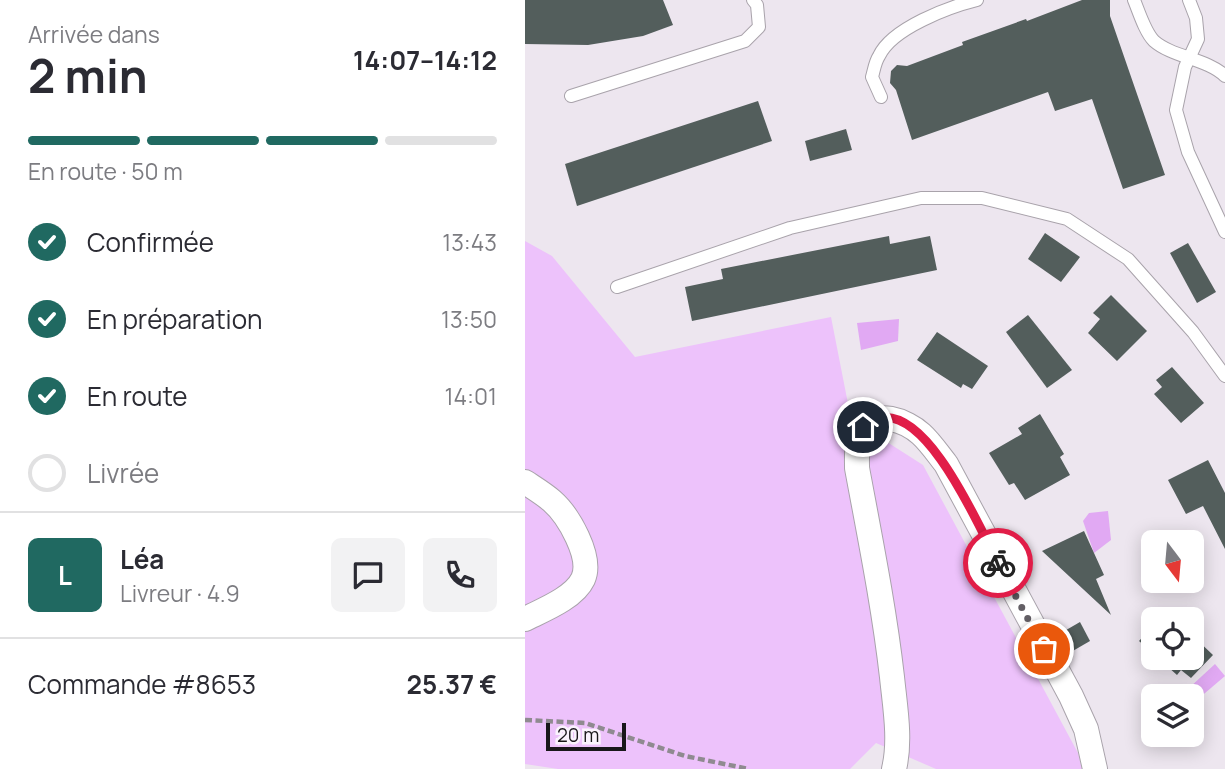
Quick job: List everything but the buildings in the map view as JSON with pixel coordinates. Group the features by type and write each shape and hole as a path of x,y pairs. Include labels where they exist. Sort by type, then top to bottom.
{"street":[{"path":"894,769 898,755 895,704 885,618 857,468 857,445 863,427 878,418 899,420 921,433 946,464 1071,696 1086,729 1095,769"},
{"path":"525,482 553,502 574,531 586,558 583,579 560,602 525,618"}],"lane":[{"path":"571,96 745,41 759,27 757,5 753,0"},
{"path":"881,97 872,77 879,54 902,30 977,0"},
{"path":"1135,0 1153,40 1218,70 1225,76"},
{"path":"1189,0 1196,18 1198,39 1189,58 1176,110 1188,152 1225,232"},
{"path":"617,287 790,228 921,198 982,198 1067,219 1128,259 1193,332 1225,376"}],"path":[{"path":"525,720 585,723 685,756 749,769"}],"shaded area":[{"path":"525,241 552,256 635,357 831,317 851,419 923,465 1078,753 1082,769 936,769 876,743 850,769 558,769 525,764"},
{"path":"899,319 898,341 861,350 857,323"},
{"path":"1108,511 1111,540 1094,553 1083,521 1089,513"},
{"path":"1215,664 1225,676 1204,694 1204,684 1193,684"}],"way so far":[{"path":"998,563 1044,649"}],"route":[{"path":"863,427 878,418 899,420 921,433 946,464 998,563"}]}
